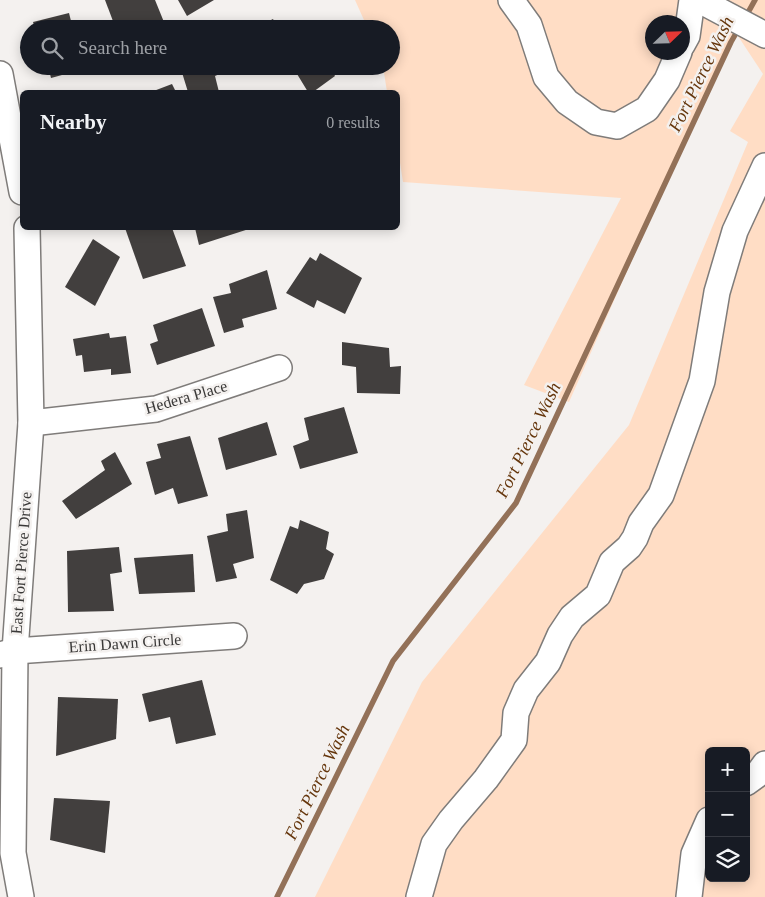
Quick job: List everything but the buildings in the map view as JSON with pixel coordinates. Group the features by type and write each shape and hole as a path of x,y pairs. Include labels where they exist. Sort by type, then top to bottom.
{"street":[{"path":"511,0 529,24 546,76 567,102 596,122 617,126 648,109 667,80 676,60"},
{"path":"690,15 692,0"},
{"path":"699,0 765,35"},
{"path":"0,74 20,181"},
{"path":"419,897 434,844 450,820 486,778 514,740 516,712 526,690 548,662 560,635 572,617 598,595 612,562 629,547 641,523 661,495 702,381 717,292 735,231 765,166"},
{"name":"East Fort Pierce Drive","path":"21,897 14,853 8,653 31,423 27,230"},
{"name":"Hedera Place","path":"31,423 156,409 279,368"},
{"name":"Erin Dawn Circle","path":"8,653 234,636"},
{"path":"750,780 757,775 765,764"},
{"path":"688,897 694,854 705,829"}],"shaded area":[{"path":"355,0 765,0 765,897 315,897 422,682 629,425 748,142 730,131 763,74 734,30 569,402 524,385 621,198 403,182 400,163 400,90 387,90 384,75 400,75 400,20 364,20"}],"waterway":[{"name":"Fort Pierce Wash","path":"745,18 755,0"},
{"name":"Fort Pierce Wash","path":"277,897 393,661 516,503 739,28"}]}
